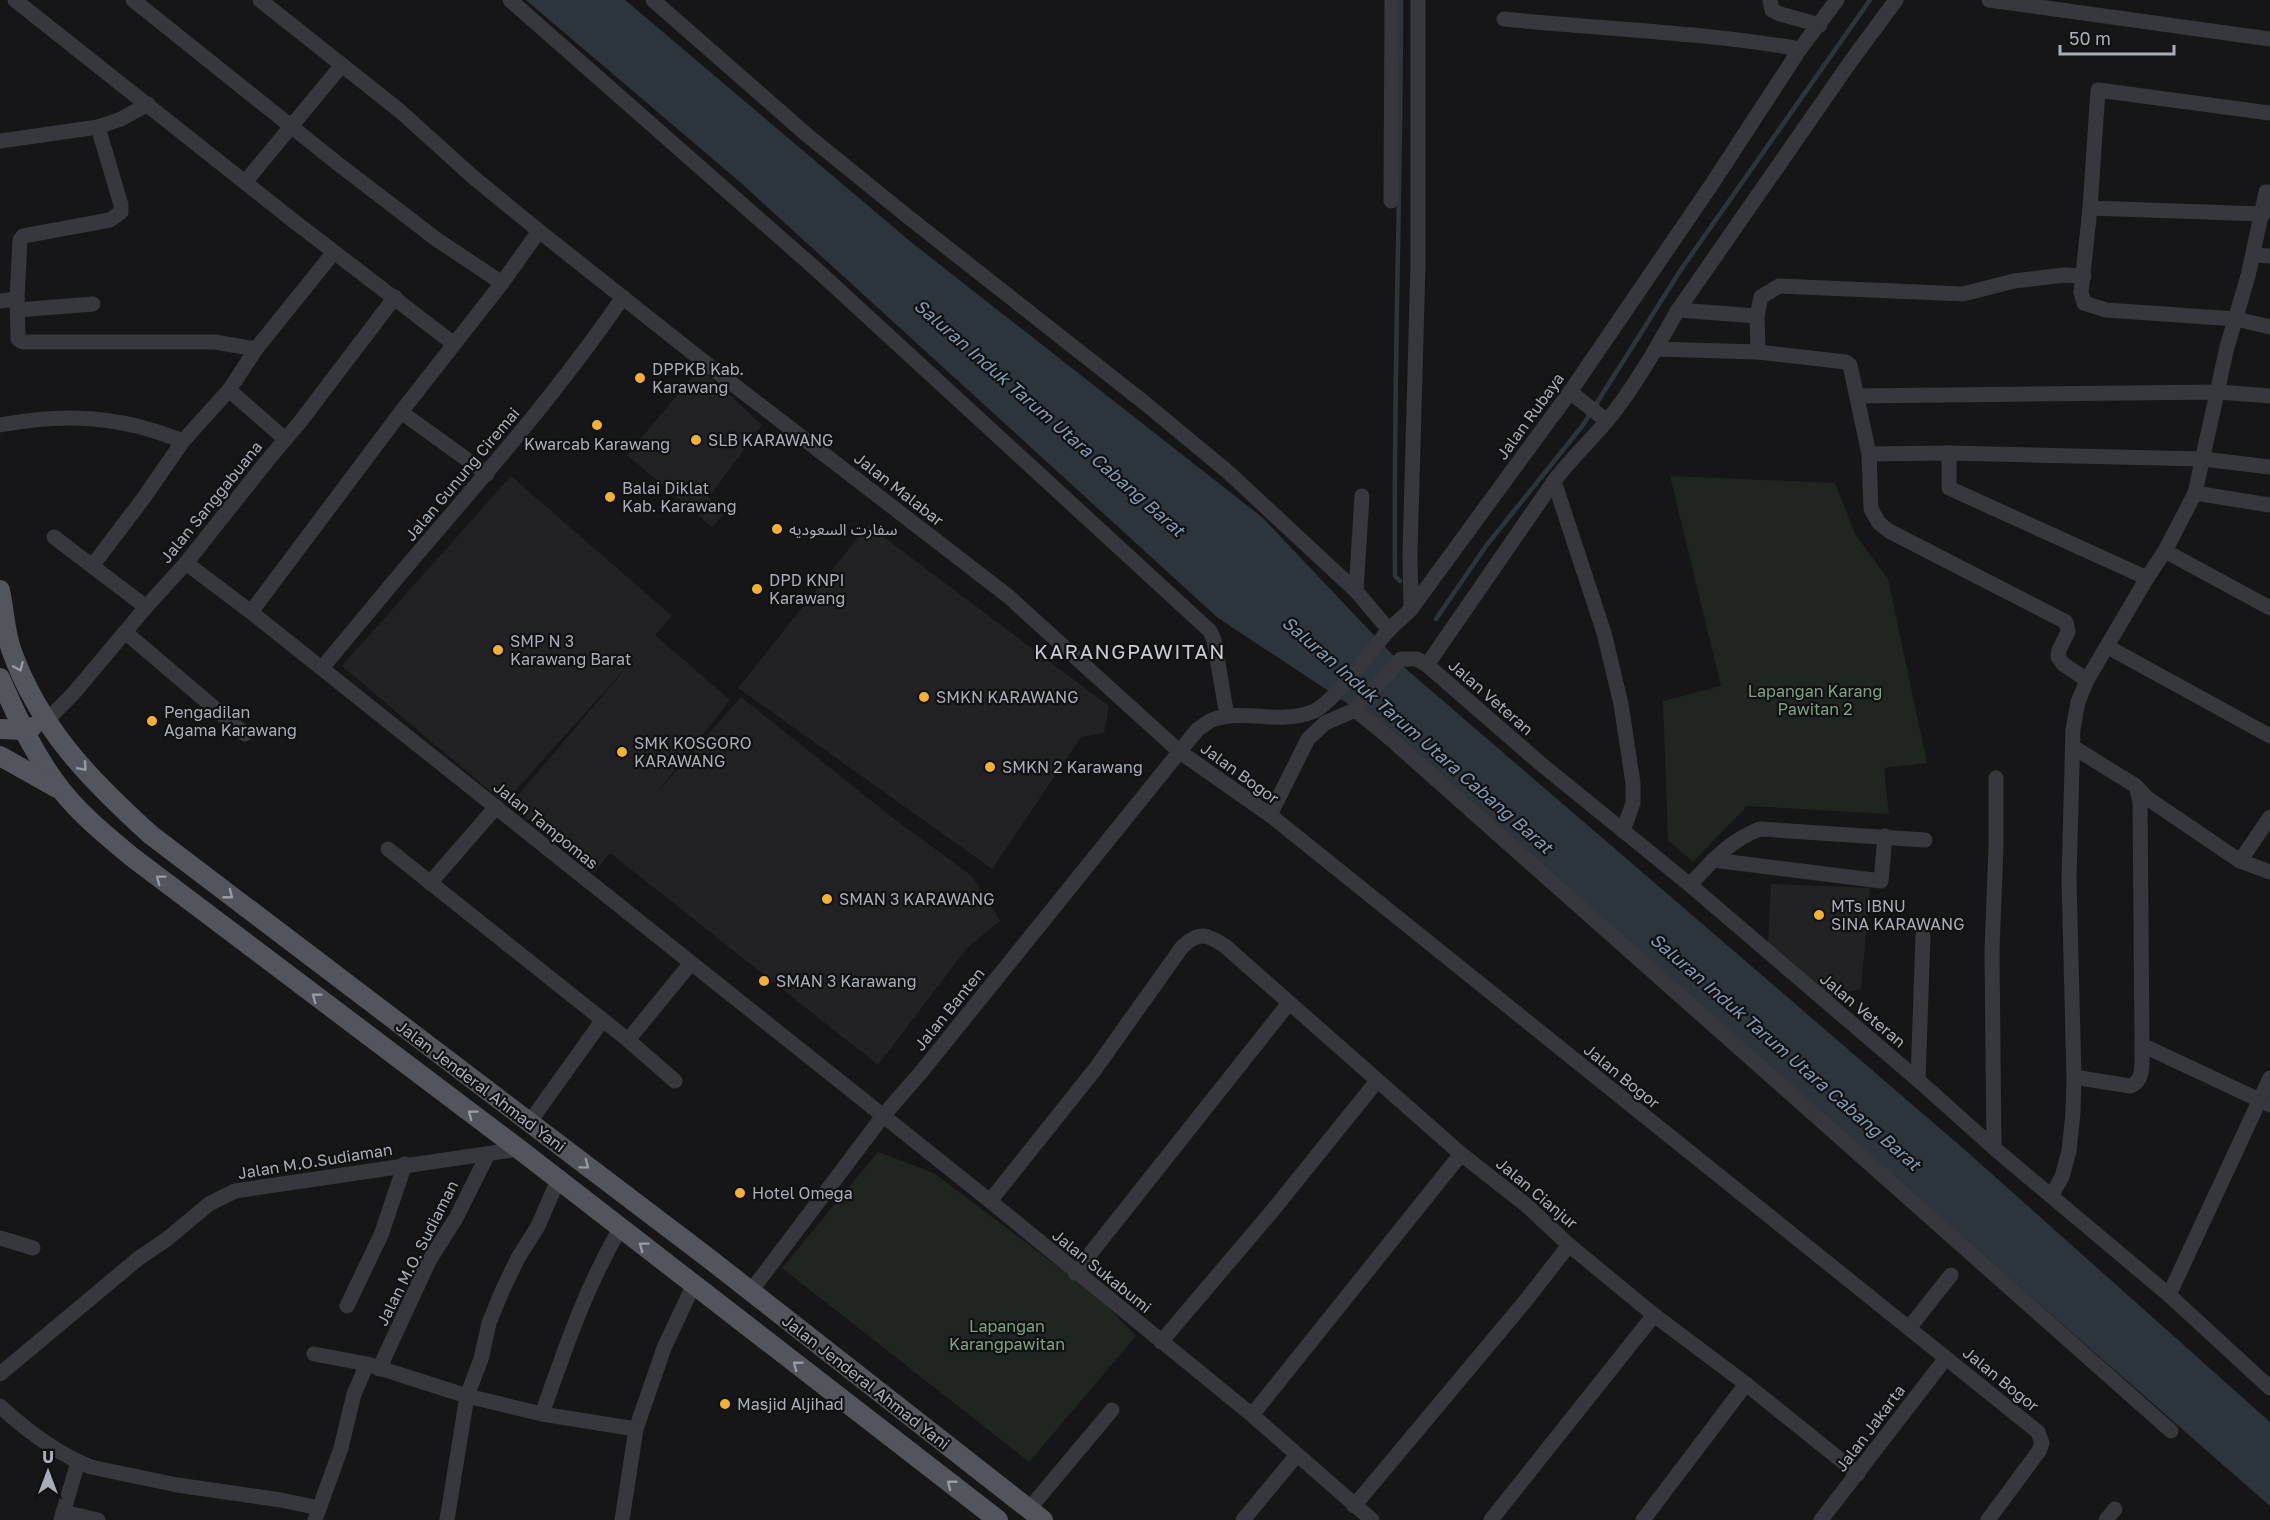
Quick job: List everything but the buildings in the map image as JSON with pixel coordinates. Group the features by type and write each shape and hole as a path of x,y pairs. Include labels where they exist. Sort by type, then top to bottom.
{"main road":[{"name":"Jalan Jenderal Ahmad Yani","path":"0,590 11,648 45,722 107,796 152,835 751,1291 1036,1515"},
{"name":"Jalan Jenderal Ahmad Yani","path":"0,678 4,698 62,790 86,816 132,858 519,1149 998,1520"},
{"path":"4,698 30,692"},
{"path":"0,729 23,730 45,722"},
{"path":"0,756 62,790"}],"street":[{"path":"15,0 454,344"},
{"path":"133,0 436,239 502,283"},
{"name":"Jalan Malabar","path":"260,0 400,111 472,177 539,231 708,365 1008,596 1180,752"},
{"path":"510,0 817,270 1210,631 1214,640 1227,716"},
{"path":"653,0 807,135 1146,404 1228,472 1356,591 1385,635"},
{"path":"1391,201 1392,0"},
{"path":"1411,609 1410,554 1418,253 1419,0"},
{"path":"1770,0 1772,10 1820,25"},
{"name":"Jalan Rubaya","path":"1180,752 1197,730 1211,720 1227,716 1293,718 1314,712 1331,697 1411,609 1575,395 1800,49 1837,0"},
{"path":"1270,815 1308,739 1325,723 1355,710 1401,659 1418,659 1427,665 1554,481 1656,349 1678,310 1831,89 1896,0"},
{"path":"1989,0 2270,39"},
{"path":"1504,19 1594,28 1682,33 1800,49"},
{"path":"245,182 342,65"},
{"path":"2270,113 2098,90 2090,208 2081,292 2084,303 2093,308 2236,319 2270,327"},
{"path":"0,141 98,127 121,119 148,104"},
{"path":"98,127 121,205 121,212 110,220 23,236 20,240 16,334 18,339 23,342 215,342 256,349"},
{"path":"2051,1196 2062,1177 2069,1151 2074,1077 2069,879 2073,729 2078,702 2087,680 2146,578 2165,551 2195,493 2227,346 2253,255 2266,192 2270,192"},
{"path":"2090,208 2263,214"},
{"path":"251,612 401,412 502,283 539,231"},
{"path":"92,566 183,441 229,390 256,349 334,252"},
{"path":"2253,255 2270,256"},
{"path":"1758,352 1757,316 1761,297 1779,286 1963,294 2014,281 2064,275 2084,276"},
{"name":"Jalan Sanggabuana","path":"45,722 73,694 124,632 186,563 285,440 395,297"},
{"name":"Jalan Gunung Ciremai","path":"322,668 487,474 571,371 623,297"},
{"path":"0,301 18,305 93,304"},
{"path":"1678,310 1757,316"},
{"path":"1656,349 1758,352 1846,362 1850,365 1869,454 1871,509 1879,523 1889,531 2066,622 2068,632 2058,657 2063,664 2087,680"},
{"path":"229,390 285,440"},
{"path":"1857,396 2218,392 2270,396"},
{"path":"1575,395 1604,419"},
{"path":"401,412 487,474"},
{"path":"0,424 65,419 116,422 183,441"},
{"path":"1869,454 1949,453 2203,459 2270,466"},
{"path":"1949,453 1949,488 2146,578"},
{"path":"1554,481 1604,633 1619,695 1633,783 1633,803 1623,831"},
{"path":"2195,493 2270,506"},
{"path":"1356,591 1362,496"},
{"path":"54,537 146,607"},
{"path":"2165,551 2270,608"},
{"name":"Jalan Tampomas","path":"186,563 322,668 883,1116"},
{"path":"124,632 245,734"},
{"path":"2108,647 2270,736"},
{"name":"Jalan Veteran","path":"1427,665 1541,764 1690,885 1994,1148 2169,1295 2270,1388"},
{"path":"1355,710 2171,1431"},
{"path":"2073,747 2136,786 2147,798 2240,861 2270,872"},
{"name":"Jalan Bogor","path":"1180,752 1270,815 2038,1432 2042,1443 2039,1452 1988,1520"},
{"name":"Jalan Banten","path":"751,1291 883,1116 1180,752"},
{"path":"1994,1148 1992,950 1996,778"},
{"path":"2074,1077 2130,1086 2136,1084 2140,1077 2142,1045 2140,801 2136,786"},
{"path":"430,883 496,807"},
{"path":"2240,861 2270,817"},
{"path":"1690,885 1737,839 1760,829 1925,840"},
{"path":"1713,860 1881,881 1885,836"},
{"path":"388,849 628,1040 675,1081"},
{"name":"Jalan Cianjur","path":"990,1201 1096,1068 1182,947 1190,939 1206,936 1225,946 1377,1081 1461,1154 1525,1204 1569,1245 1654,1315 1746,1384 1858,1474"},
{"path":"1918,1080 1923,936"},
{"path":"628,1040 691,963"},
{"path":"1076,1273 1289,1003"},
{"path":"529,1123 603,1021"},
{"path":"2142,1045 2265,1102"},
{"path":"2169,1295 2265,1102 2270,1078"},
{"path":"1161,1342 1273,1210 1377,1081"},
{"name":"Jalan Sukabumi","path":"883,1116 1252,1416 1372,1520"},
{"name":"Jalan M.O.Sudiaman","path":"0,1374 130,1265 167,1239 209,1204 235,1191 405,1164 488,1155 519,1149"},
{"path":"1252,1416 1461,1154"},
{"name":"Jalan M.O. Sudiaman","path":"317,1514 341,1448 354,1394 373,1367 429,1261 456,1218 488,1155"},
{"path":"347,1306 381,1235 405,1164"},
{"path":"447,1520 467,1396 481,1359 489,1323 503,1289 518,1258 538,1226 558,1180"},
{"path":"542,1414 577,1320 608,1249 620,1229"},
{"path":"0,1238 33,1248"},
{"path":"1354,1506 1527,1299 1569,1245"},
{"path":"1909,1328 1951,1275"},
{"path":"622,1520 636,1429 664,1348 693,1286"},
{"path":"1491,1520 1654,1315"},
{"path":"314,1354 373,1367 467,1396 542,1414 636,1429"},
{"name":"Jalan Jakarta","path":"1821,1520 1946,1358"},
{"path":"1643,1520 1746,1384"},
{"path":"0,1406 17,1421 78,1462 169,1484 281,1500 317,1514"},
{"path":"1036,1515 1112,1410"},
{"path":"1243,1520 1296,1456"},
{"path":"78,1462 62,1516 98,1520"}],"shaded area":[{"name":"SLB KARAWANG","path":"700,368 762,425 709,497 723,515 712,527 627,455"},
{"path":"511,476 672,616 655,635 730,700 655,795 741,697 893,818 972,876 1000,921 967,948 878,1065 610,853 594,873 510,805 632,661 504,803 342,666"},
{"name":"SMKN KARAWANG","path":"868,525 1109,706 1104,733 1081,737 992,869 738,688"},
{"name":"MTs IBNU SINA KARAWANG","path":"1771,884 1870,888 1861,989 1830,997 1768,942"}],"green space":[{"name":"Lapangan Karang Pawitan 2","path":"1670,476 1835,483 1855,534 1888,579 1927,763 1884,768 1889,814 1747,806 1693,862 1668,840 1663,701 1721,686"},
{"name":"Lapangan Karangpawitan","path":"878,1152 934,1173 1098,1297 1136,1336 1029,1462 782,1268"}],"water":[{"name":"Saluran Induk Tarum Utara Cabang Barat","path":"526,0 625,0 911,242 1263,518 1406,669 1965,1150 2270,1422 2270,1506 1371,719 1218,618 741,183"}],"waterway":[{"path":"1400,581 1395,576 1395,504 1401,0"},
{"path":"1436,619 1486,546 1583,425 1680,271 1870,0"}],"place":[{"name":"DPPKB Kab. Karawang","path":"640,378"},
{"name":"Kwarcab Karawang","path":"597,425"},
{"name":"SLB KARAWANG","path":"696,440"},
{"name":"Balai Diklat Kab. Karawang","path":"610,497"},
{"name":"سفارت السعوديه","path":"777,529"},
{"name":"DPD KNPI Karawang","path":"757,589"},
{"name":"SMP N 3 Karawang Barat","path":"498,650"},
{"name":"SMKN KARAWANG","path":"924,697"},
{"name":"Pengadilan Agama Karawang","path":"152,721"},
{"name":"SMK KOSGORO KARAWANG","path":"622,752"},
{"name":"SMKN 2 Karawang","path":"990,767"},
{"name":"SMAN 3 KARAWANG","path":"827,899"},
{"name":"MTs IBNU SINA KARAWANG","path":"1819,915"},
{"name":"SMAN 3 Karawang","path":"764,981"},
{"name":"Hotel Omega","path":"740,1193"},
{"name":"Masjid Aljihad","path":"725,1404"}],"district":[{"name":"KARANGPAWITAN","path":"1130,652"}]}
